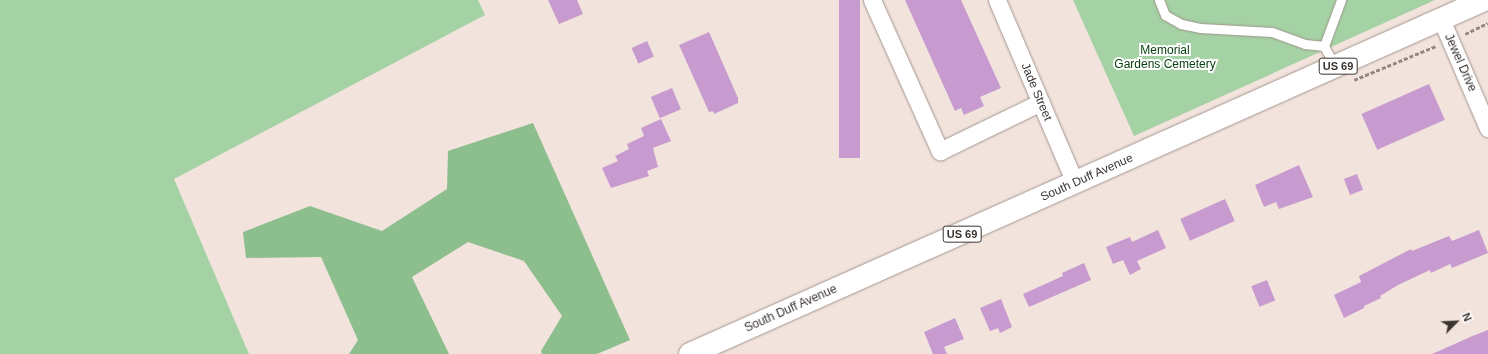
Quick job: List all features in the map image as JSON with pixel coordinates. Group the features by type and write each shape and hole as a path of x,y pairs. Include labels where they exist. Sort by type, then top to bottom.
{"main road":[{"name":"South Duff Avenue","path":"690,354 1484,0"}],"street":[{"path":"872,0 940,151 1041,102"},
{"name":"Jade Street","path":"998,0 1075,183"},
{"name":"Jewel Drive","path":"1441,19 1488,128"}],"lane":[{"path":"1159,0 1165,15 1181,24 1200,28 1272,32 1305,44 1324,46"},
{"path":"1335,67 1324,46 1341,0"}],"path":[{"path":"1465,34 1488,23"}],"green space":[{"path":"0,0 478,0 485,15 174,179 249,354 0,354"},
{"name":"Memorial Gardens Cemetery","path":"1073,0 1435,0 1134,136"},
{"path":"533,123 630,340 597,354 542,354 541,351 562,316 524,261 468,242 412,277 449,354 349,354 358,340 321,257 246,258 243,232 310,206 382,231 447,189 448,151"}],"building":[{"path":"548,0 577,0 583,14 559,24"},
{"path":"839,0 860,0 860,158 839,158"},
{"path":"905,0 961,0 1001,88 980,97 984,106 964,115 961,108 955,111"},
{"path":"709,32 738,98 738,103 714,114 713,111 709,112 679,45"},
{"path":"647,41 654,57 638,63 631,48"},
{"path":"1429,84 1445,120 1377,150 1361,114"},
{"path":"672,88 681,109 660,118 651,97"},
{"path":"661,119 671,141 653,148 658,167 647,171 649,176 611,188 602,168 618,161 615,156 629,149 627,144 644,136 641,128"},
{"path":"1299,165 1313,197 1279,209 1276,202 1264,207 1255,185"},
{"path":"1357,174 1363,190 1350,195 1344,179"},
{"path":"1225,199 1235,221 1190,241 1180,219"},
{"path":"1158,230 1166,248 1137,261 1141,269 1130,275 1123,260 1113,264 1106,247 1130,237 1132,242"},
{"path":"1479,230 1488,253 1452,268 1450,264 1431,273 1430,270 1398,285 1380,296 1381,298 1344,318 1334,295 1361,282 1359,276 1411,249 1412,251 1449,236 1452,241"},
{"path":"1084,263 1091,280 1029,307 1023,294 1063,276 1062,273"},
{"path":"1267,280 1275,300 1259,307 1251,286"},
{"path":"1001,299 1012,327 1000,333 998,328 990,331 980,308"},
{"path":"955,318 964,339 944,347 947,354 933,354 924,332"},
{"path":"1488,330 1488,354 1432,354 1475,335"}]}
